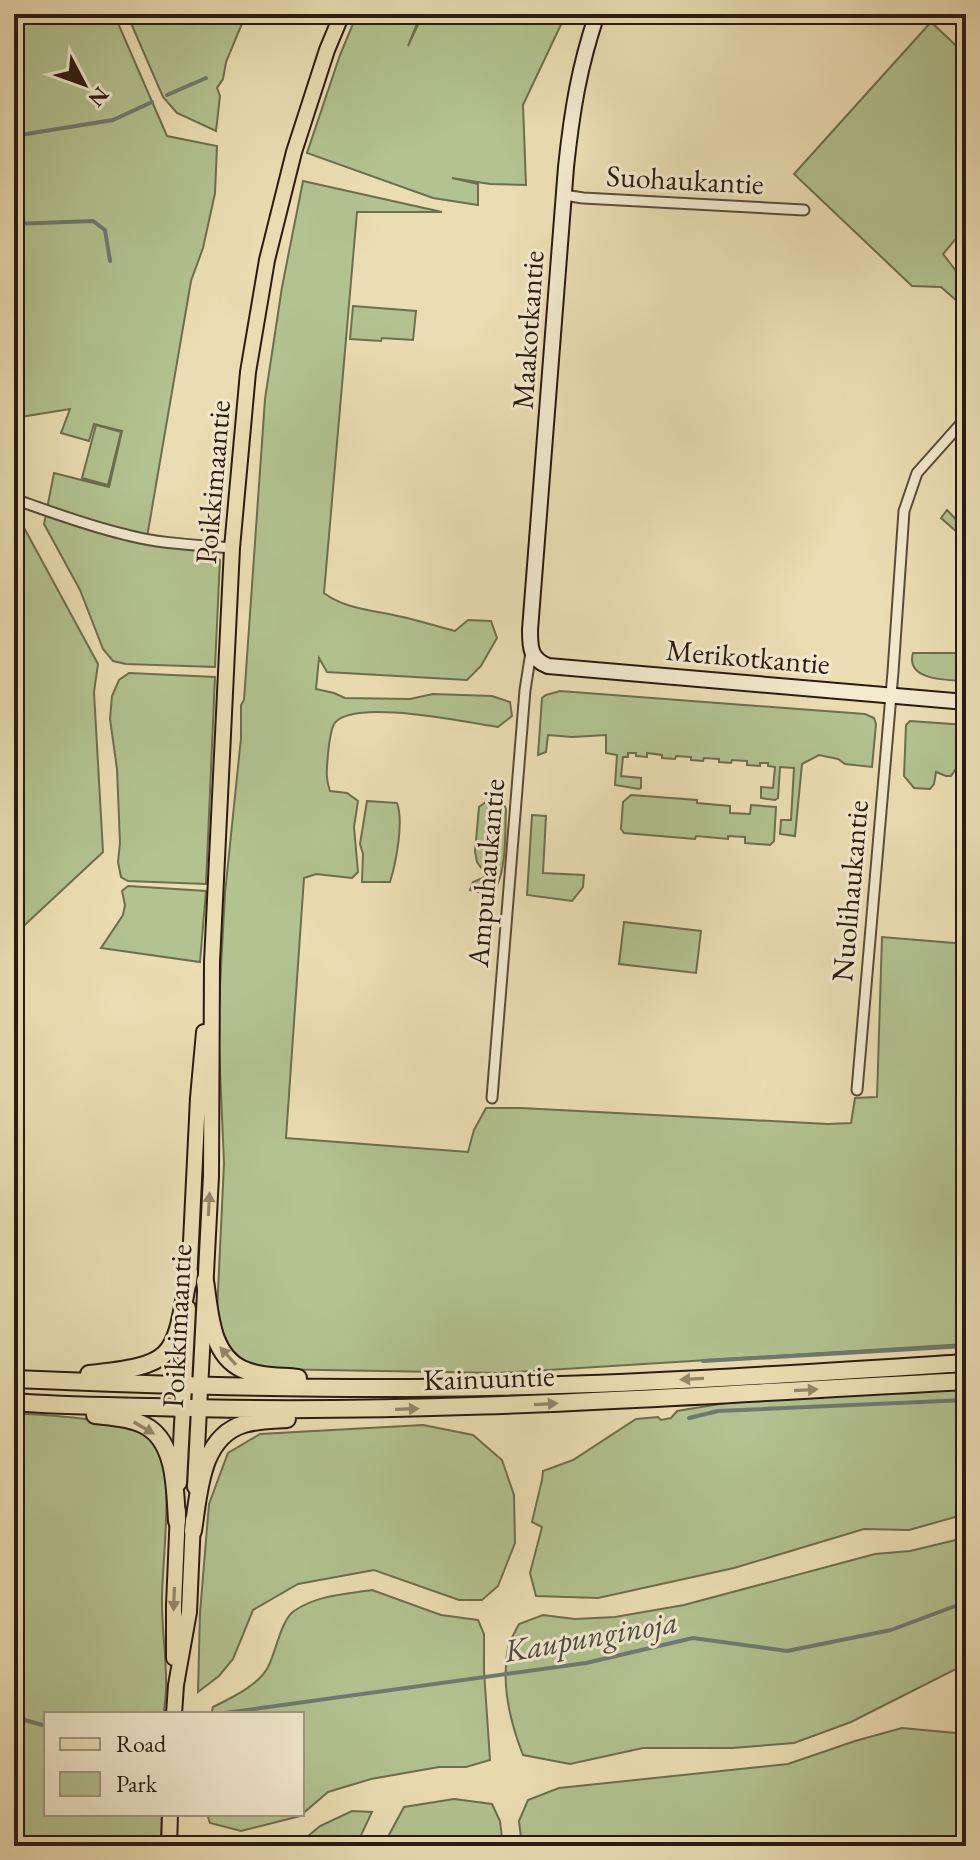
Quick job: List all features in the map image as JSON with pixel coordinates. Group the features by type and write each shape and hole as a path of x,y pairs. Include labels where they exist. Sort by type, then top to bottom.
{"highway":[{"path":"15,1379 117,1371 154,1363 173,1346 178,1334 189,1273"},
{"path":"205,1281 217,1343 224,1355 243,1370 383,1387"},
{"name":"Kainuuntie","path":"15,1379 200,1387 487,1387 641,1382 966,1363"},
{"name":"Kainuuntie","path":"14,1402 182,1409 346,1410 508,1406 966,1381"},
{"path":"14,1402 124,1419 149,1428 166,1449 177,1521"},
{"path":"193,1531 209,1454 224,1435 245,1423 346,1410"}],"main road":[{"name":"Poikkimaantie","path":"175,1689 189,1612 212,1139 212,968 232,548 248,372 267,260 294,152 342,14"},
{"name":"Poikkimaantie","path":"174,1712 174,1605 183,1386 200,1070 212,968"},
{"path":"169,1846 170,1816"}],"street":[{"name":"Maakotkantie","path":"531,652 530,630 572,108 584,53 597,14"},
{"name":"Suohaukantie","path":"564,195 804,210"},
{"name":"Nuolihaukantie","path":"857,1090 904,511 917,473 966,418"},
{"path":"14,499 125,535 232,548"},
{"name":"Merikotkantie","path":"531,652 539,663 548,666 966,702"},
{"name":"Ampuhaukantie","path":"492,1098 525,690 531,652"}],"green space":[{"path":"14,14 114,14 167,136 217,146 215,193 203,248 191,281 146,543 206,551 220,560 215,667 113,661 103,649 80,590 44,524 54,473 109,487 122,431 94,424 89,441 61,433 70,409 14,418"},
{"path":"127,14 246,14 217,88 220,96 216,131 177,113 163,97"},
{"path":"357,14 421,14 408,46 423,14 566,14 523,105 526,185 452,178 478,184 478,205 433,198 307,153"},
{"path":"931,22 966,55 966,227 943,254 966,284 966,309 941,287 912,286 794,174"},
{"path":"303,181 442,212 357,212 324,593 350,606 455,631 468,620 491,621 497,638 481,666 467,680 327,672 319,658 316,689 345,698 410,699 433,694 492,696 510,702 512,716 498,727 386,712 345,716 334,724 327,782 330,791 347,793 358,801 354,827 358,872 352,878 316,874 304,878 286,1138 468,1152 474,1130 486,1108 851,1123 855,1098 877,1097 882,937 966,944 966,1344 498,1373 264,1369 243,1362 226,1343 217,1313 224,1163 218,1024 225,893 241,738 265,399 282,287"},
{"path":"353,306 416,311 413,340 350,339"},
{"path":"96,425 121,432 108,485 82,478"},
{"path":"14,508 24,512 22,524 98,664 94,692 103,852 14,935"},
{"path":"947,510 966,530 966,540 941,518"},
{"path":"913,653 966,653 966,681 922,674 912,662"},
{"path":"129,673 215,677 206,884 128,881 121,877 118,862 117,769 110,719 112,696 119,680"},
{"path":"560,691 865,714 874,718 876,724 872,767 845,764 838,759 819,755 802,764 795,836 780,834 781,820 791,820 794,768 780,767 778,798 775,800 761,798 761,787 773,788 775,767 768,766 768,763 760,763 760,766 747,765 747,761 732,760 731,763 719,762 719,759 704,758 703,761 691,760 691,757 676,756 675,759 647,753 647,757 628,753 628,757 623,757 621,776 641,778 639,789 615,785 617,755 606,753 606,735 548,735 546,752 538,755 542,698"},
{"path":"910,721 966,725 966,774 958,766 951,776 936,772 930,789 914,788 904,776 906,725"},
{"path":"631,795 730,806 730,813 750,814 751,805 776,807 774,841 770,845 745,843 745,837 696,836 695,839 624,833 621,829 623,802"},
{"path":"367,801 397,803 397,854 390,882 362,882 363,854 360,844"},
{"path":"487,801 503,803 506,809 504,852 498,884 493,891 479,892 470,890 473,882 483,878 485,873 477,862 475,852 479,807"},
{"path":"532,815 546,816 543,873 584,875 583,887 572,901 527,895"},
{"path":"128,886 206,891 200,962 101,948 123,915 125,905 122,891"},
{"path":"624,922 701,931 696,973 619,964"},
{"path":"966,1389 966,1514 909,1530 864,1529 734,1568 598,1598 536,1596 530,1573 542,1527 532,1522 543,1471 573,1460 636,1419 658,1417 661,1420 671,1418 677,1411 732,1402"},
{"path":"14,1413 111,1423 145,1435 156,1444 162,1456 166,1496 162,1603 166,1678 164,1712 44,1712 44,1816 162,1816 161,1846 14,1846"},
{"path":"423,1425 473,1435 502,1460 514,1495 515,1543 498,1586 482,1600 459,1600 374,1570 298,1584 253,1610 233,1659 219,1676 198,1692 200,1613 209,1504 228,1453 260,1434"},
{"path":"966,1536 966,1664 851,1722 794,1743 732,1748 643,1748 570,1764 523,1755 506,1689 508,1648 519,1624 543,1615 575,1619 615,1617 684,1605 875,1554 910,1551"},
{"path":"372,1590 441,1615 478,1620 484,1634 490,1760 466,1767 439,1767 371,1779 328,1792 304,1813 304,1712 212,1712 213,1707 244,1690 264,1674 289,1615 322,1598"},
{"path":"902,1728 966,1734 966,1846 857,1846 831,1841 782,1846 522,1846 519,1821 528,1800 559,1788 788,1764"},
{"path":"454,1799 492,1804 500,1821 503,1846 383,1846 404,1807"},
{"path":"352,1811 372,1812 356,1846 296,1846 320,1826"},
{"path":"208,1816 300,1816 241,1831 210,1823"}],"waterway":[{"path":"167,95 206,78"},
{"path":"14,136 113,120 152,102"},
{"path":"14,224 93,221 105,230 110,261"},
{"path":"703,1361 966,1346"},
{"path":"689,1418 718,1411 966,1400"},
{"name":"Kaupunginoja","path":"232,1712 586,1663 693,1638 787,1651 891,1630 966,1602"},
{"name":"Kaupunginoja","path":"14,1717 44,1725"}]}
